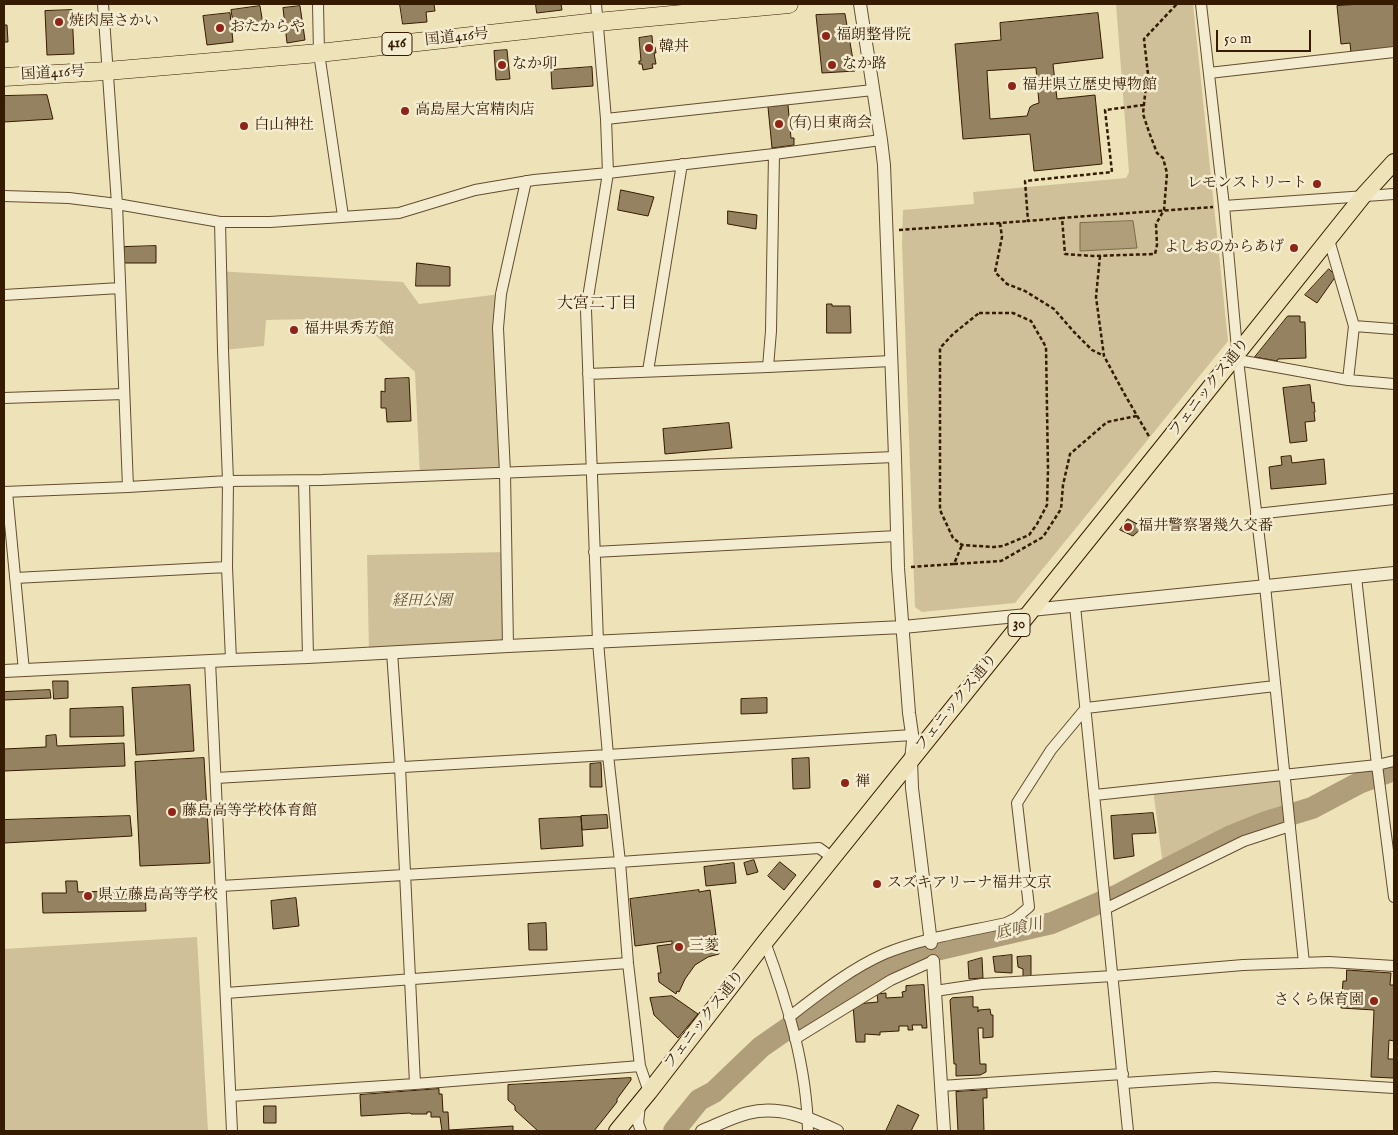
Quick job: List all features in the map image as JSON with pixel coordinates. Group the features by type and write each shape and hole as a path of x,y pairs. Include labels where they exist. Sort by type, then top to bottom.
{"highway":[{"name":"国道416号","path":"4,77 107,71 318,53 597,22 789,4"}],"main road":[{"name":"フェニックス通り","path":"617,1131 645,1098 765,942 1238,356 1363,196 1394,162"}],"street":[{"path":"103,4 116,204 128,487"},
{"path":"318,4 318,53 343,216"},
{"path":"596,4 606,119 608,173 586,310 594,552 598,642 608,756 620,862 628,963 645,1098 638,1123 641,1131"},
{"path":"860,4 884,164 898,568 909,713 913,741 911,760 912,788 931,941"},
{"path":"1201,4 1304,963"},
{"path":"1209,73 1394,52"},
{"path":"606,119 873,90"},
{"path":"4,196 69,198 220,222 270,222 399,213 475,190 526,181 774,154 881,140"},
{"path":"768,367 771,331 774,154"},
{"path":"648,371 682,164"},
{"path":"508,646 505,473 498,328 501,294 526,181"},
{"path":"1224,206 1394,194"},
{"path":"220,222 228,481 230,660"},
{"path":"1329,240 1354,326 1348,380"},
{"path":"4,295 120,288"},
{"path":"1354,326 1394,329"},
{"path":"1238,356 1348,380 1394,384"},
{"path":"588,374 891,361"},
{"path":"4,398 124,394"},
{"path":"24,670 5,492 228,481 304,481 895,457"},
{"path":"304,481 308,658"},
{"path":"1256,514 1394,499"},
{"path":"594,552 897,536"},
{"path":"15,578 228,567"},
{"path":"4,671 308,658 508,646 903,628 1075,606 1394,573"},
{"path":"1356,577 1377,767 1394,897"},
{"path":"1075,606 1107,908 1128,1131"},
{"path":"392,652 400,767 415,1084"},
{"path":"210,661 232,1131"},
{"path":"789,1017 860,966 886,954 1006,923 1016,918 1029,907 1017,803 1051,750 1086,708 1275,686"},
{"path":"216,778 608,756 912,734"},
{"path":"1095,795 1284,774 1377,767 1394,761"},
{"path":"1107,908 1289,820"},
{"path":"221,886 819,848 833,858"},
{"path":"765,942 780,983 795,1039 805,1089 808,1131"},
{"path":"795,1039 890,980 933,961 944,1131"},
{"path":"935,991 982,984 1113,976 1243,965 1329,962 1394,966"},
{"path":"226,993 628,963"},
{"path":"231,1096 640,1066"},
{"path":"941,1086 1216,1077 1394,1088"},
{"path":"702,1131 757,1111 783,1111 808,1117 837,1131"}],"path":[{"path":"1062,218 1065,254 1100,256 1155,254 1157,245 1156,224 1164,210 1167,173 1162,158 1157,153 1143,114 1148,74 1144,39 1176,4"},
{"path":"1028,221 1025,181 1112,172 1105,110 1144,105"},
{"path":"887,231 1224,206"},
{"path":"1000,223 1002,237 996,272 1007,284 1025,291 1054,309 1092,350 1104,356"},
{"path":"1100,256 1096,297 1104,356 1150,438"},
{"path":"979,313 1013,314 1031,321 1046,347 1047,505 1029,535 1003,546 962,545 953,538 940,510 940,348 953,334 979,313"},
{"path":"898,568 1001,561 1043,537 1062,509 1063,486 1070,454 1107,422 1137,416"},
{"path":"954,564 962,545"}],"green space":[{"path":"1116,4 1193,4 1228,341 1015,603 922,612 915,607 902,243 903,210 974,204 973,192 1126,178 1129,172"},
{"path":"216,271 403,282 419,304 501,294 503,473 420,477 415,372 371,331 322,328 312,319 266,320 264,346 223,350"},
{"name":"経田公園","path":"506,552 508,646 369,653 367,555"},
{"path":"1284,774 1288,813 1163,866 1153,789"},
{"path":"197,937 208,1131 4,1131 4,949"}],"shaded area":[{"path":"1133,221 1137,248 1080,251 1080,223"}],"building":[{"path":"400,4 434,4 435,11 426,12 427,22 403,24"},
{"path":"536,4 561,4 562,10 537,13"},
{"path":"1394,4 1394,48 1351,53 1350,43 1341,44 1337,6"},
{"path":"260,6 263,24 234,29 231,10"},
{"path":"300,6 305,40 287,43 283,8"},
{"name":"焼肉屋さかい","path":"72,10 74,54 47,55 45,11"},
{"path":"230,13 233,42 207,45 203,16"},
{"path":"1098,13 1103,58 1053,64 1057,99 1095,95 1102,164 1034,171 1030,134 963,139 955,44 1001,40 1000,23","holes":["1036,68 1039,103 1030,107 1027,116 990,119 987,71"]},
{"path":"845,14 855,71 822,73 816,15"},
{"path":"4,25 7,25 8,42 4,42"},
{"path":"652,36 653,48 655,47 656,53 654,53 656,64 652,64 653,68 643,70 642,64 639,64 639,61 641,61 639,38"},
{"name":"なか卯","path":"507,50 510,79 496,80 494,51"},
{"path":"592,67 593,86 552,89 551,70"},
{"path":"47,95 53,119 4,122 4,96"},
{"path":"788,105 791,138 794,138 794,145 772,148 768,107"},
{"path":"621,190 654,197 648,216 618,210"},
{"path":"728,211 757,215 756,229 728,224"},
{"path":"156,246 156,263 124,263 124,247"},
{"path":"417,263 450,267 450,286 416,286"},
{"path":"1329,269 1336,276 1317,303 1305,295"},
{"path":"827,304 832,304 832,306 850,306 851,333 827,333"},
{"path":"1288,316 1300,316 1300,322 1305,322 1306,358 1278,359 1277,361 1255,357"},
{"path":"409,378 411,421 387,422 386,408 381,408 381,391 385,392 385,379"},
{"path":"1310,385 1312,403 1314,402 1315,421 1305,422 1307,441 1290,443 1283,388"},
{"path":"729,423 732,448 665,454 663,429"},
{"path":"1291,456 1292,463 1324,459 1326,484 1271,489 1269,467 1282,465 1281,457"},
{"path":"1128,519 1143,527 1133,536 1120,530"},
{"path":"53,681 68,681 68,698 54,699"},
{"path":"190,685 194,751 136,755 132,688"},
{"path":"50,690 51,698 4,700 4,692"},
{"path":"767,698 767,713 741,714 741,699"},
{"path":"123,707 124,736 70,737 70,709"},
{"path":"56,735 57,746 124,743 125,766 4,771 4,749 46,747 46,736"},
{"name":"藤島高等学校体育館","path":"204,758 210,863 140,866 135,762"},
{"path":"809,758 810,788 793,789 792,759"},
{"path":"601,763 602,787 590,787 590,764"},
{"path":"1153,813 1156,833 1132,834 1134,856 1114,859 1111,816"},
{"path":"607,815 608,828 582,830 581,816"},
{"path":"130,816 132,836 4,843 4,820"},
{"path":"581,817 583,846 541,849 539,819"},
{"path":"754,860 758,872 747,875 744,863"},
{"path":"780,862 796,875 784,890 768,876"},
{"path":"734,863 736,883 706,886 704,867"},
{"path":"66,881 77,881 78,892 145,890 146,911 43,913 42,893 66,893"},
{"path":"699,890 699,892 710,890 716,935 693,938 693,941 716,937 719,954 708,957 695,965 676,994 659,982 658,973 661,973 657,946 672,944 672,941 635,946 630,899"},
{"path":"296,898 299,926 273,929 271,901"},
{"path":"546,923 547,950 529,950 528,924"},
{"path":"1012,955 1012,973 995,972 993,957"},
{"path":"1031,956 1031,976 1023,977 1023,969 1018,967 1017,957"},
{"path":"982,958 983,978 969,979 968,962"},
{"path":"1347,970 1391,973 1390,985 1394,985 1394,1041 1389,1040 1388,1059 1394,1059 1393,1078 1371,1077 1374,1010 1341,1008 1343,981 1346,981"},
{"path":"924,985 927,1028 922,1028 922,1025 912,1025 913,1030 908,1030 908,1026 899,1026 899,1031 880,1032 880,1035 865,1034 865,1042 856,1042 853,1005 878,1002 877,994 886,993 886,998 903,997 902,992 906,991 906,986"},
{"path":"672,996 698,1014 678,1038 654,1015 650,998"},
{"path":"973,997 973,1007 978,1007 978,1012 979,1010 990,1009 991,1015 993,1015 993,1037 983,1038 983,1028 978,1028 980,1064 986,1064 986,1072 980,1075 956,1076 950,1000 952,998"},
{"path":"631,1078 617,1099 617,1102 594,1131 538,1131 515,1110 515,1106 508,1100 508,1085"},
{"path":"439,1089 439,1094 442,1094 443,1112 448,1112 449,1130 513,1126 513,1131 442,1131 440,1117 431,1117 431,1112 427,1112 427,1114 410,1113 361,1116 360,1095"},
{"path":"987,1090 987,1098 983,1098 984,1131 958,1131 956,1092"},
{"path":"898,1105 919,1115 911,1131 886,1131"},
{"path":"264,1106 276,1106 276,1123 264,1123"}],"waterway":[{"name":"底喰川","path":"674,1131 699,1100 714,1092 761,1047 843,990 883,967 923,953 1052,923 1120,894 1229,837 1266,822 1312,808 1359,783 1394,770"}],"place":[{"name":"焼肉屋さかい","path":"59,22"},
{"name":"おたからや","path":"220,28"},
{"name":"福朗整骨院","path":"826,36"},
{"name":"韓丼","path":"649,48"},
{"name":"なか卯","path":"502,65"},
{"name":"なか路","path":"832,65"},
{"name":"福井県立歴史博物館","path":"1012,86"},
{"name":"高島屋大宮精肉店","path":"405,111"},
{"name":"(有)日東商会","path":"779,124"},
{"name":"白山神社","path":"244,126"},
{"name":"レモンストリート","path":"1317,184"},
{"name":"よしおのからあげ","path":"1294,248"},
{"name":"福井県秀芳館","path":"294,330"},
{"name":"福井警察署幾久交番","path":"1128,527"},
{"name":"禅","path":"845,783"},
{"name":"藤島高等学校体育館","path":"172,812"},
{"name":"スズキアリーナ福井文京","path":"877,884"},
{"name":"県立藤島高等学校","path":"88,896"},
{"name":"三菱","path":"679,947"},
{"name":"さくら保育園","path":"1374,1001"}],"district":[{"name":"大宮二丁目","path":"597,305"}]}
